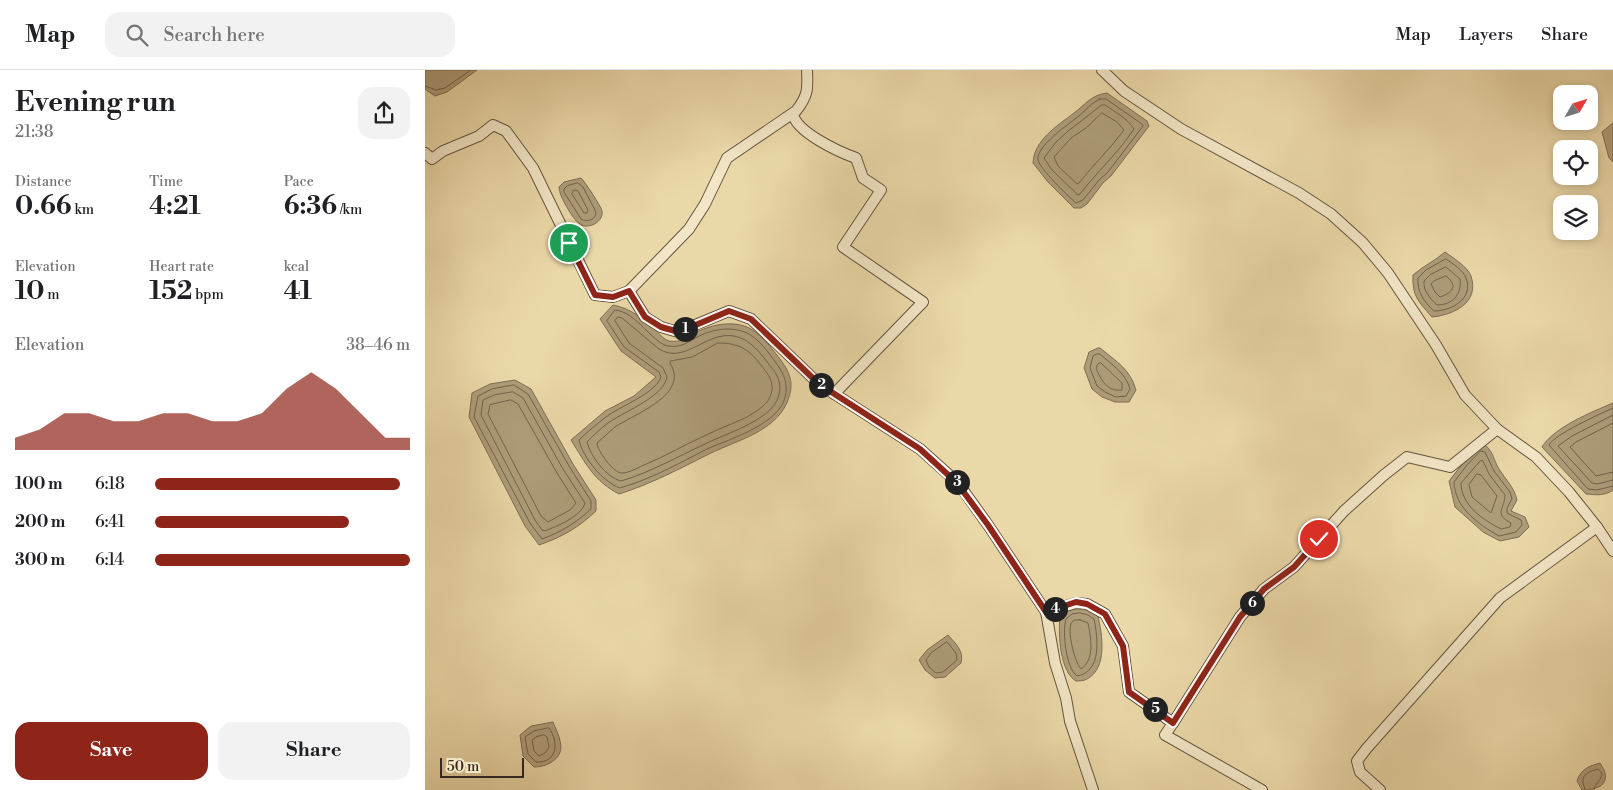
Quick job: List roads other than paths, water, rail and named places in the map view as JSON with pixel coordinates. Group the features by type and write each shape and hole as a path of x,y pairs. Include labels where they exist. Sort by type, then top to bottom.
{"street":[{"path":"425,153 432,159 443,151 479,136 493,125 506,131 533,168 595,295 613,297 629,291 689,229 705,204 727,158 793,114 804,101 808,91 807,70"},
{"path":"1102,70 1124,91 1181,129 1299,193 1331,214 1363,243 1388,273 1436,346 1465,395 1497,429 1536,457 1569,492 1597,527 1613,551"},
{"path":"793,114 794,120 807,131 833,148 856,158 863,178 881,190 843,247 923,302 834,394"},
{"path":"629,291 645,317 661,327 679,332 729,311 751,319 819,384 920,449 957,483 988,525 1046,612 1055,663 1066,698 1070,721 1093,790"},
{"path":"1262,790 1165,735 1240,617 1264,589 1294,567 1351,505 1407,457 1450,467 1497,429"},
{"path":"1380,790 1360,772 1357,761 1367,748 1500,598 1597,527"},
{"path":"1046,612 1076,602 1087,604 1105,614 1123,646 1129,692 1173,723"}],"water":[{"path":"425,70 477,70 447,92 435,96 425,89"},
{"path":"1107,93 1147,121 1149,126 1087,204 1081,208 1074,208 1048,182 1033,163 1034,155 1042,140 1054,128 1093,98"},
{"path":"1613,123 1613,162 1609,158 1602,132"},
{"path":"581,178 593,194 602,211 601,219 598,222 587,226 583,226 576,221 561,196 559,187 564,182"},
{"path":"1445,252 1469,272 1473,285 1472,294 1463,306 1448,314 1432,317 1417,298 1413,275"},
{"path":"613,305 625,308 635,314 669,341 680,340 703,329 717,325 731,324 751,329 767,343 788,372 791,386 784,409 767,426 756,433 665,476 619,494 610,489 591,471 571,440 605,411 634,396 656,377 621,351 600,319"},
{"path":"1098,348 1117,362 1130,377 1136,390 1129,402 1115,402 1102,397 1092,389 1084,368 1089,352"},
{"path":"515,380 531,389 573,464 596,500 596,511 583,522 555,539 539,545 525,526 469,417 472,393 490,384"},
{"path":"1613,403 1613,490 1604,494 1586,494 1542,447 1555,433 1564,427"},
{"path":"1485,445 1490,450 1499,469 1516,495 1517,500 1511,511 1525,517 1529,527 1519,537 1500,541 1483,532 1455,507 1449,481 1464,462"},
{"path":"1070,609 1090,610 1098,616 1102,650 1101,659 1094,674 1086,680 1076,681 1066,670 1063,661 1059,624 1060,617"},
{"path":"948,635 960,651 961,663 945,677 935,678 925,670 919,660 927,650"},
{"path":"553,722 559,738 560,752 555,760 550,763 534,767 523,756 520,735 531,726"},
{"path":"1600,763 1605,775 1603,784 1589,790 1582,790 1577,781 1583,771"}]}
